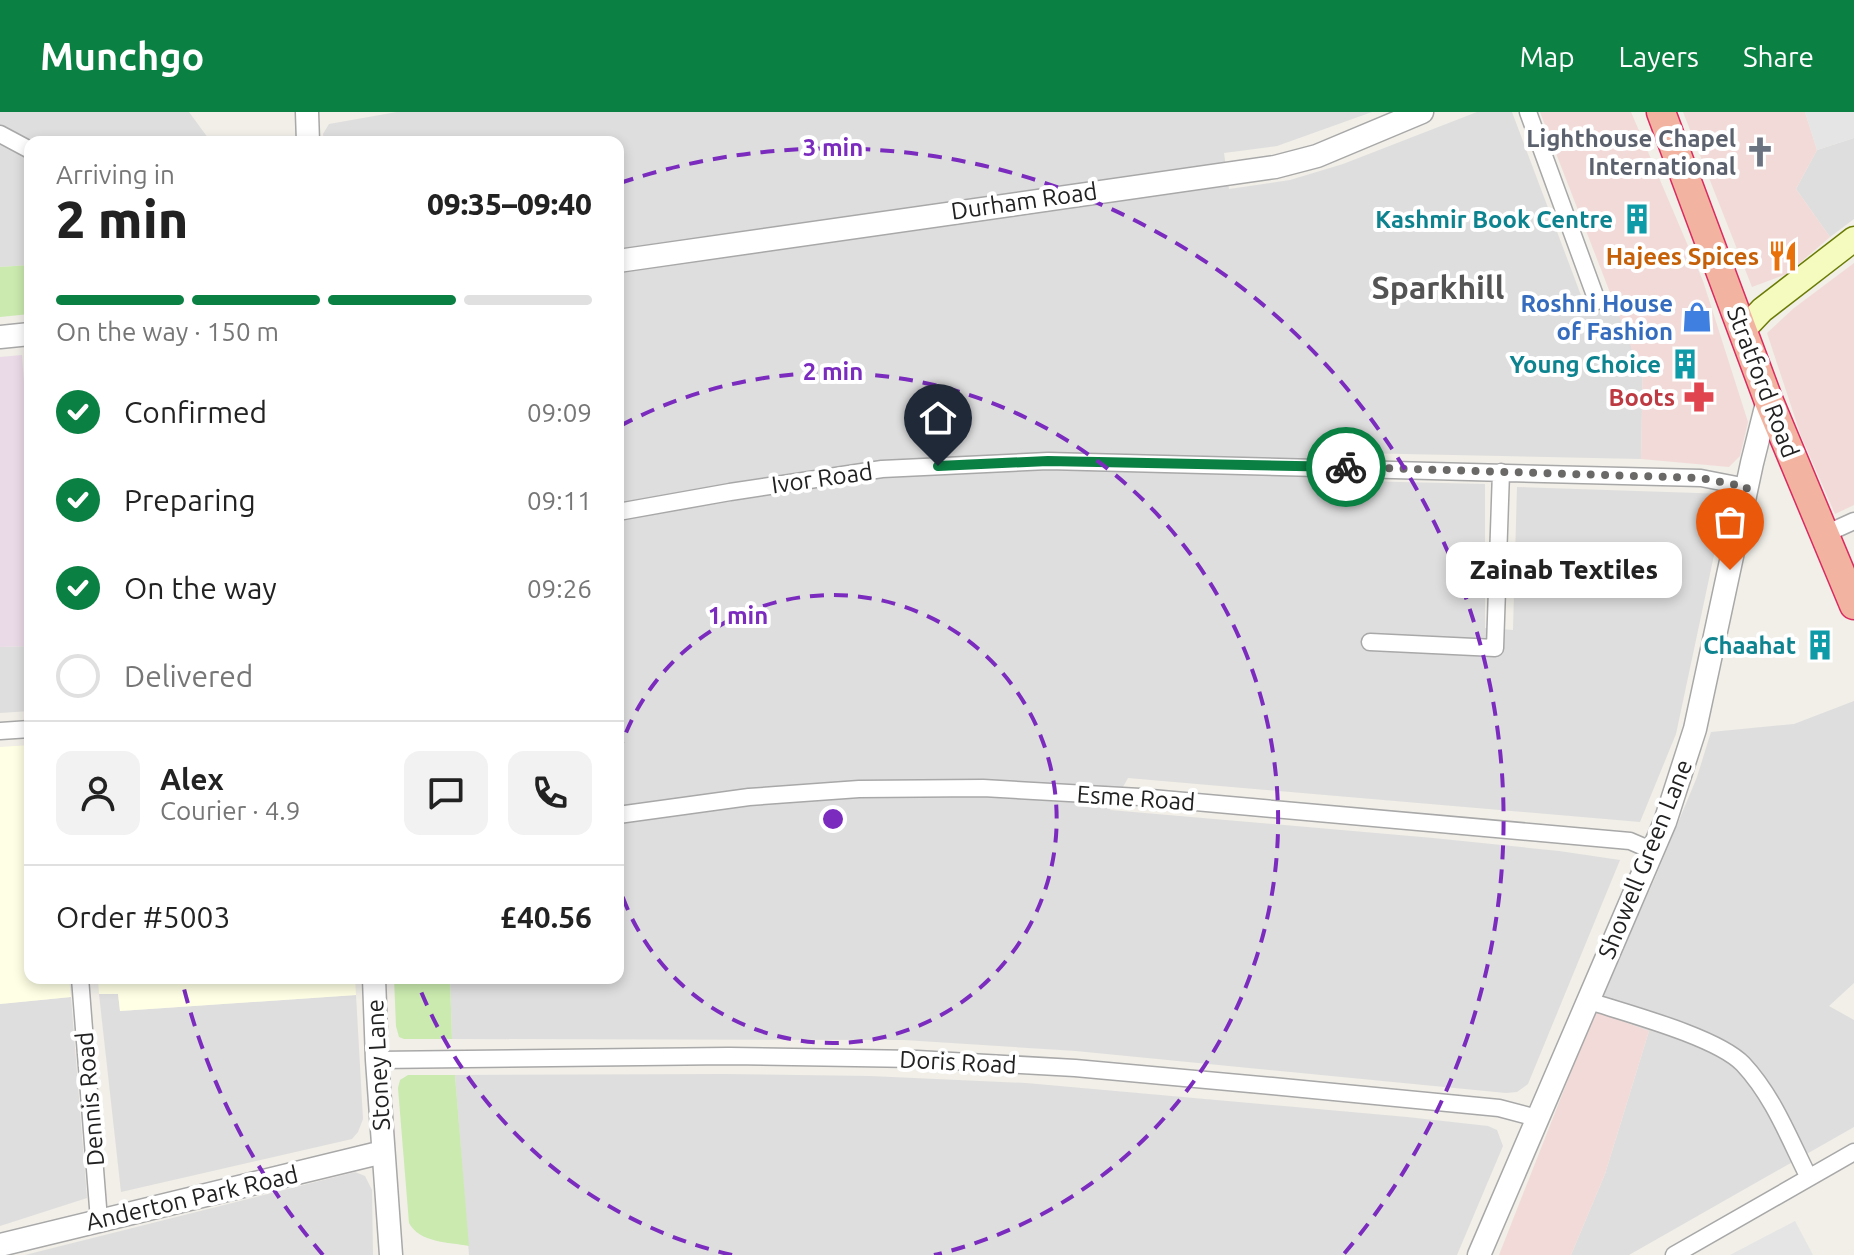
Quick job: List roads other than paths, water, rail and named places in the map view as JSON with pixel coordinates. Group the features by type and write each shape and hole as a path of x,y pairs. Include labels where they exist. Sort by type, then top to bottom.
{"highway":[{"name":"Stratford Road","path":"1661,112 1768,399 1854,605"}],"main road":[{"path":"1743,330 1762,310 1854,239"}],"street":[{"path":"307,112 308,136"},
{"name":"Durham Road","path":"624,260 1275,167 1317,156 1422,112"},
{"path":"1528,112 1597,301"},
{"path":"0,134 24,147"},
{"path":"0,337 24,335"},
{"name":"Showell Green Lane","path":"1479,1255 1665,822 1695,729 1768,399"},
{"name":"Ivor Road","path":"624,511 882,469 1079,461 1701,478 1747,487"},
{"path":"1370,642 1495,648 1501,472"},
{"path":"1823,535 1854,521"},
{"path":"0,731 24,729"},
{"name":"Esme Road","path":"624,814 749,797 859,789 983,788 1140,797 1567,835 1630,841 1651,850"},
{"name":"Dennis Road","path":"80,984 99,1220"},
{"name":"Stoney Lane","path":"374,984 383,1152 396,1255"},
{"path":"1589,1001 1699,1038 1740,1061 1766,1094 1808,1176"},
{"name":"Doris Road","path":"377,1060 697,1056 917,1059 1075,1068 1272,1086 1499,1108 1537,1118"},
{"name":"Anderton Park Road","path":"0,1245 383,1152"},
{"path":"1674,1255 1854,1152"}],"place":[{"name":"Lighthouse Chapel International","path":"1760,152"},
{"name":"Kashmir Book Centre","path":"1637,219"},
{"name":"Hajees Spices","path":"1783,256"},
{"name":"Roshni House of Fashion","path":"1697,317"},
{"name":"Young Choice","path":"1685,364"},
{"name":"Boots","path":"1699,397"},
{"name":"Zainab Textiles","path":"1730,570"},
{"name":"Chaahat","path":"1820,645"}],"district":[{"name":"Sparkhill","path":"1438,287"}]}
